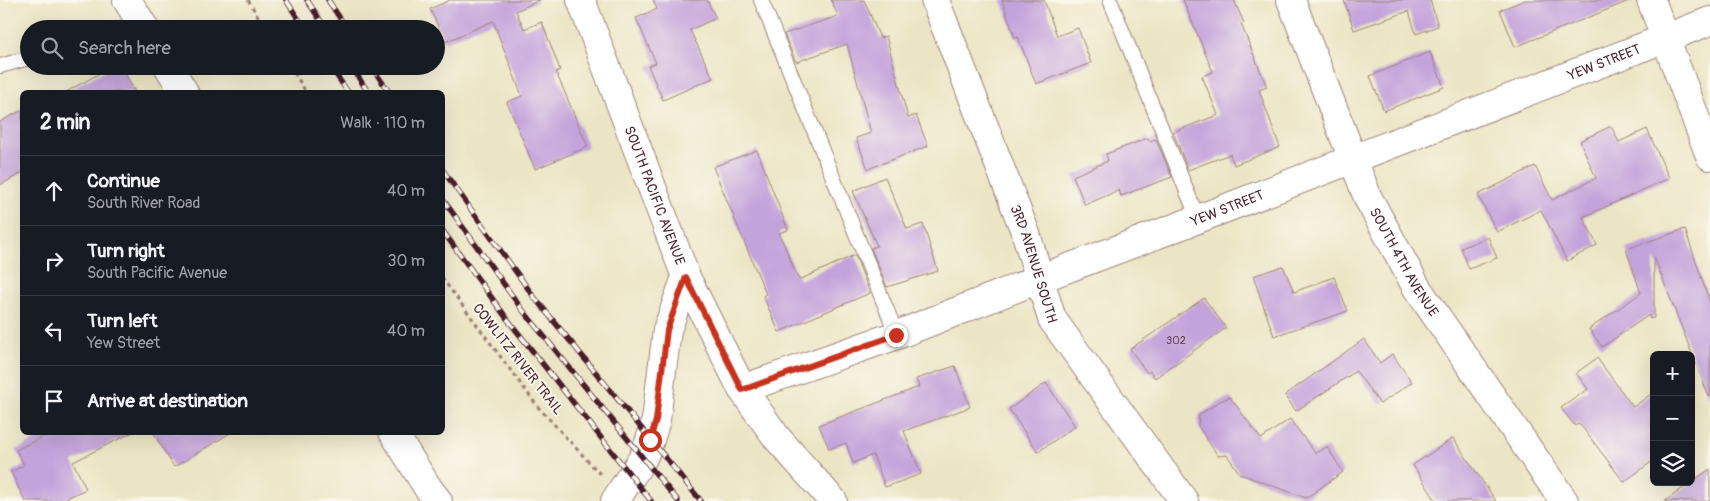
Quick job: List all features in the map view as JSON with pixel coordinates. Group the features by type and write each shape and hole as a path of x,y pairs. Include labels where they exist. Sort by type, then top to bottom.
{"street":[{"name":"SOUTH PACIFIC AVENUE","path":"581,0 686,277 742,390 777,438 833,501"},
{"name":"3RD AVENUE SOUTH","path":"935,0 1026,234 1052,319 1184,501"},
{"name":"SOUTH 4TH AVENUE","path":"1290,0 1368,198 1416,288 1564,501"},
{"path":"1651,0 1710,156"},
{"name":"YEW STREET","path":"742,390 896,335 1710,21"},
{"path":"174,75 183,90"},
{"path":"618,498 643,458 656,420 667,330 686,277"},
{"path":"396,435 438,501"}],"lane":[{"path":"762,0 896,335"},
{"path":"1110,0 1198,219"},
{"path":"0,66 20,60"}],"path":[{"path":"248,0 260,20"},
{"path":"296,75 305,90"},
{"name":"COWLITZ RIVER TRAIL","path":"445,282 538,407 618,498"}],"building":[{"path":"450,0 540,0 516,11 524,29 542,22 560,70 556,72 588,147 535,169 507,102 522,96 493,21 445,42 445,20 435,20 430,9"},
{"path":"653,0 707,0 716,18 690,30 713,78 663,100 648,66 656,63 636,18 657,9"},
{"path":"831,0 864,0 880,38 886,36 908,118 916,115 928,146 868,169 856,138 871,133 847,44 796,62 784,34 838,16"},
{"path":"1002,0 1044,0 1057,36 1078,28 1091,63 1036,84 1018,37 1015,38"},
{"path":"1183,0 1234,0 1244,23 1241,24 1267,87 1259,90 1280,147 1234,165 1230,154 1188,170 1173,132 1218,115 1202,76 1213,72"},
{"path":"1344,0 1430,0 1438,26 1416,34 1409,11 1354,30"},
{"path":"1525,0 1629,1 1515,47 1500,10"},
{"path":"1430,52 1444,87 1384,111 1370,76"},
{"path":"97,75 126,75 134,90 70,90"},
{"path":"20,111 20,174 0,185 0,122"},
{"path":"1611,126 1619,142 1647,129 1669,178 1583,217 1597,245 1567,261 1541,210 1497,232 1478,195 1535,166 1552,200 1596,178 1580,141"},
{"path":"1148,138 1149,141 1156,139 1172,177 1121,196 1119,190 1085,205 1073,176 1108,161 1106,154"},
{"path":"757,150 788,230 779,233 799,280 855,255 870,293 779,332 763,296 766,294 713,167"},
{"path":"885,177 907,229 923,224 938,271 887,287 871,248 877,246 853,191"},
{"path":"1685,229 1710,303 1709,397 1695,361 1695,351 1691,351 1654,257 1654,318 1650,319 1649,315 1602,347 1589,329 1641,293 1626,249"},
{"path":"1488,237 1497,258 1469,269 1461,248"},
{"path":"1283,266 1294,292 1334,277 1348,311 1274,336 1253,276"},
{"path":"1204,298 1226,328 1155,378 1150,371 1147,373 1130,349"},
{"path":"1364,339 1380,363 1392,354 1412,382 1380,404 1356,371 1296,411 1285,395"},
{"path":"1597,358 1633,407 1650,395 1650,463 1624,482 1579,423 1575,426 1561,408 1588,389 1576,373"},
{"path":"955,366 970,407 904,431 921,474 885,487 873,455 853,463 846,443 829,449 819,425 919,387 916,379"},
{"path":"1046,383 1075,426 1038,452 1009,409"},
{"path":"1230,397 1261,439 1290,419 1315,453 1327,447 1343,472 1306,498 1240,474 1227,455 1218,456 1198,426 1199,415 1220,401"},
{"path":"46,435 127,435 73,462 86,489 60,501 25,501 11,472 24,465 16,450"},
{"path":"155,435 227,435 174,467"},
{"path":"1453,438 1496,501 1436,501 1413,465"},
{"path":"1710,469 1710,501 1665,501 1686,486 1695,486 1695,480"}],"railway":[{"path":"286,0 299,20"},
{"path":"307,0 320,20"},
{"path":"328,0 341,20"},
{"path":"336,75 347,90"},
{"path":"357,75 367,90"},
{"path":"377,75 388,90"},
{"path":"445,173 534,297 701,501"},
{"path":"445,202 521,308 678,501"},
{"path":"445,234 508,320 651,501"}],"route":[{"path":"650,440 656,420 667,330 686,277 742,390 896,335"}]}
